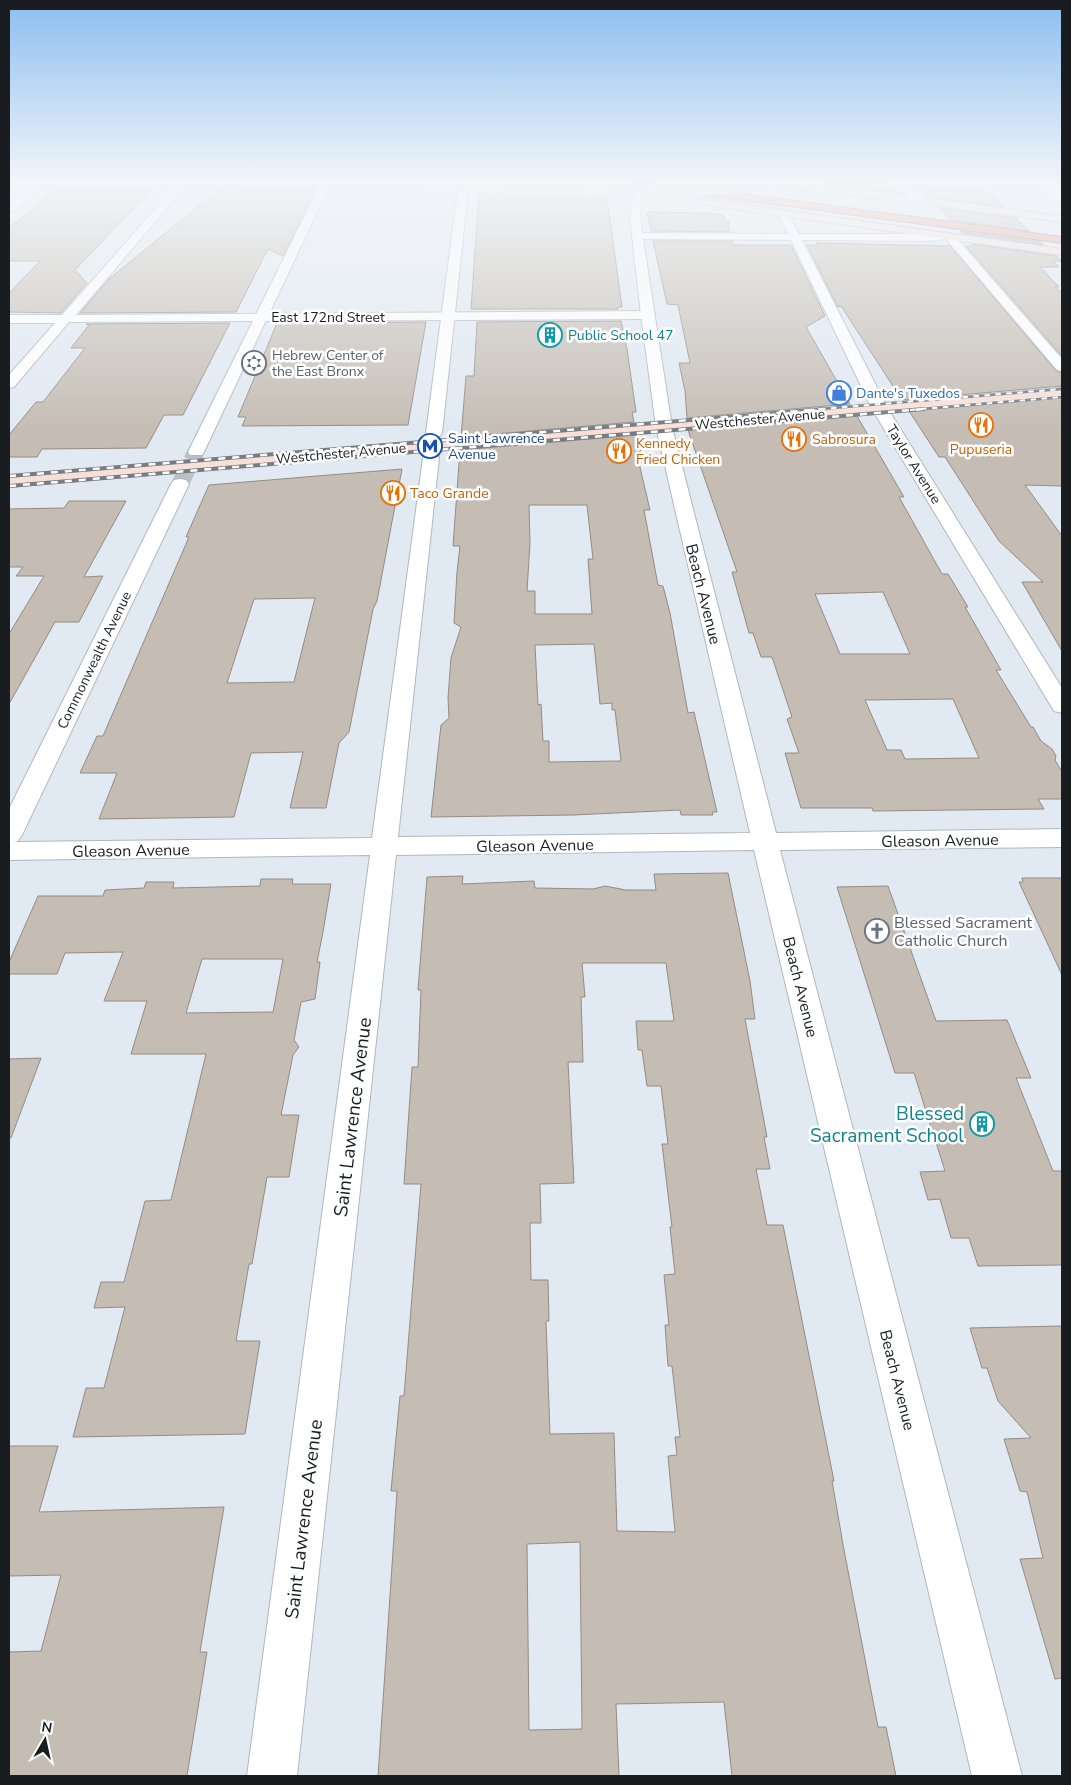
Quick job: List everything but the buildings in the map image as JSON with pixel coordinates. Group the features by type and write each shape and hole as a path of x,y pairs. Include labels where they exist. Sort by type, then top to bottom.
{"main road":[{"name":"Westchester Avenue","path":"9,482 1062,392"}],"street":[{"path":"9,384 112,265"},
{"path":"196,452 286,265"},
{"name":"Saint Lawrence Avenue","path":"272,1776 453,265"},
{"name":"Beach Avenue","path":"641,265 664,427 996,1776"},
{"name":"Taylor Avenue","path":"810,265 880,409 1062,706"},
{"path":"974,265 1062,367"},
{"name":"East 172nd Street","path":"9,320 66,318 647,315"},
{"name":"Commonwealth Avenue","path":"9,835 180,484"},
{"name":"Gleason Avenue","path":"9,851 1062,838"}],"tunnel":[{"path":"431,458 434,433"},
{"path":"180,484 196,452"}],"railway":[{"path":"809,410 1062,389"},
{"path":"910,410 1062,397"},
{"path":"9,476 824,409"},
{"path":"9,486 924,409"}],"place":[{"name":"Public School 47","path":"550,335"},
{"name":"Hebrew Center of the East Bronx","path":"254,363"},
{"name":"Dante's Tuxedos","path":"839,393"},
{"name":"Pupuseria","path":"981,425"},
{"name":"Sabrosura","path":"794,439"},
{"name":"Saint Lawrence Avenue","path":"430,446"},
{"name":"Kennedy Fried Chicken","path":"619,451"},
{"name":"Taco Grande","path":"393,493"},
{"name":"Blessed Sacrament Catholic Church","path":"877,931"},
{"name":"Blessed Sacrament School","path":"982,1124"}]}
